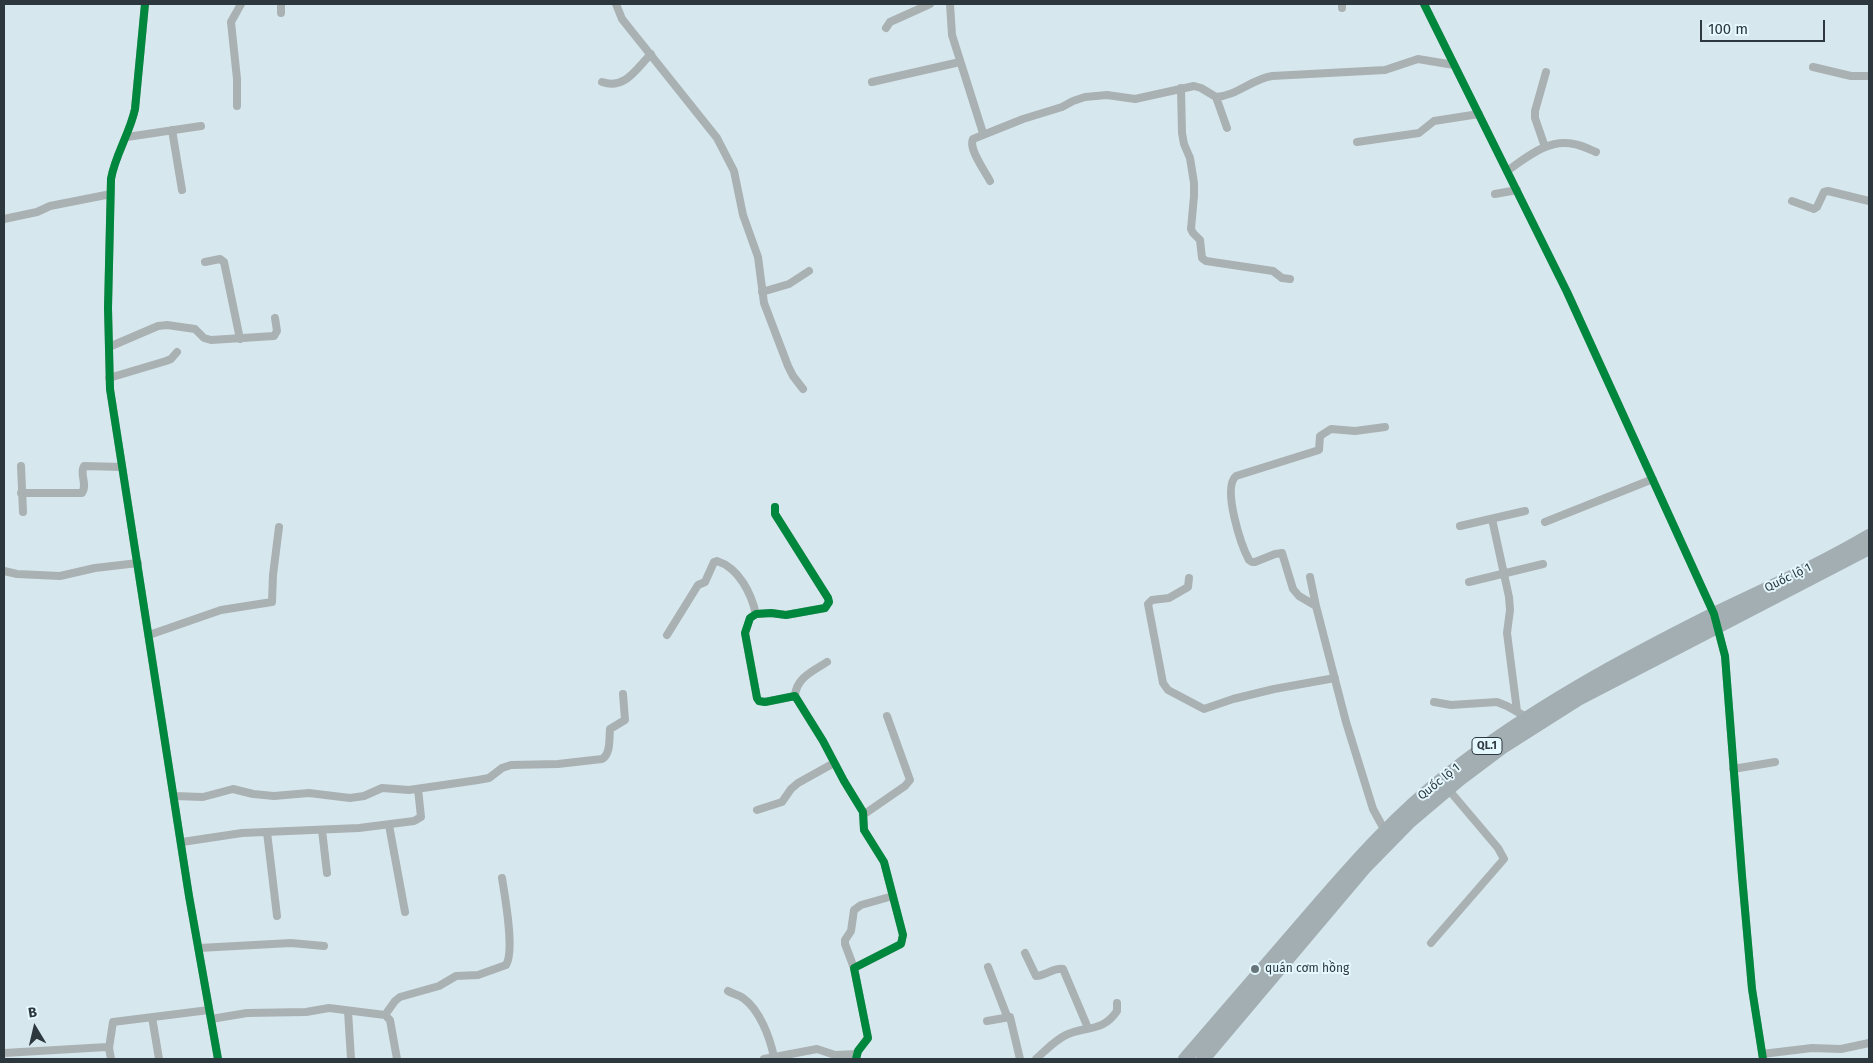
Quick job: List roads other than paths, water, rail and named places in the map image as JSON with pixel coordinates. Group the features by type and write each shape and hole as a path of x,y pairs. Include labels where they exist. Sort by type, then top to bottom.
{"highway":[{"name":"Quốc lộ 1","path":"1203,1059 1365,867 1408,823 1448,789 1504,746 1555,712 1716,620 1869,536"},
{"name":"Quốc lộ 1","path":"1185,1059 1337,883 1400,815 1522,714 1869,548"}],"street":[{"path":"145,4 135,109 127,137 113,168 111,194 109,378 189,896 200,948 208,1010 218,1059"},
{"path":"236,106 237,79 231,22 241,4"},
{"path":"281,4 281,13"},
{"path":"616,4 622,19 717,138 729,160 739,189 743,215 768,290 764,303 788,366 803,389"},
{"path":"886,28 890,22 930,4"},
{"path":"950,4 952,35 983,133"},
{"path":"1424,4 1570,298 1716,620 1725,656 1752,989 1762,1057 1812,1048 1842,1049 1869,1043"},
{"path":"602,82 610,85 624,82 651,54"},
{"path":"1216,97 1226,95 1258,79 1272,76 1385,70 1418,59 1454,65"},
{"path":"872,82 960,62"},
{"path":"1813,67 1851,76 1866,76"},
{"path":"1544,147 1535,118 1535,111 1546,72"},
{"path":"990,181 971,145 973,139 983,133 1062,107 1074,100 1085,97 1107,95 1135,98 1198,86 1216,97 1227,128"},
{"path":"1181,88 1182,133 1190,158 1194,183 1191,228 1200,240 1202,258 1206,261 1273,271 1282,278 1290,280"},
{"path":"1357,142 1418,133 1434,121 1479,114"},
{"path":"127,137 201,126"},
{"path":"172,130 182,190"},
{"path":"1506,170 1544,147 1573,143 1596,152"},
{"path":"1495,194 1517,190"},
{"path":"1792,201 1814,209 1817,207 1824,192 1828,191 1869,201"},
{"path":"4,219 37,212 50,206 111,194"},
{"path":"206,262 220,259 224,262 240,339"},
{"path":"768,290 789,284 809,271"},
{"path":"109,347 167,324 195,330 207,340 240,339 276,334 274,318"},
{"path":"109,378 166,362 176,352"},
{"path":"1316,606 1299,596 1293,589 1282,553 1255,562 1249,560 1233,514 1233,477 1320,450 1320,436 1331,429 1355,431 1385,427"},
{"path":"21,466 23,512"},
{"path":"21,494 82,493 85,489 82,470 84,466 122,466"},
{"path":"1545,522 1653,479"},
{"path":"775,507 775,514 829,602 825,608 786,615 756,614 750,618 745,633 758,700 765,702 795,696"},
{"path":"1460,526 1525,511"},
{"path":"1492,519 1510,604 1507,633 1522,714"},
{"path":"149,634 221,610 272,602 273,575 280,527"},
{"path":"666,635 698,585 705,582 714,562 717,561 724,564 740,578 748,589 756,614"},
{"path":"4,571 17,574 60,576 95,568 138,563"},
{"path":"1469,582 1544,564"},
{"path":"1310,577 1346,722 1373,809 1385,831"},
{"path":"1189,578 1188,587 1169,598 1152,600 1148,604 1163,683 1168,690 1204,709 1233,699 1274,689 1336,678"},
{"path":"827,662 800,681 795,689 795,696 860,807 863,815 864,830 884,862 903,936 903,942 854,968"},
{"path":"174,796 203,798 232,789 274,796 309,793 350,798 364,796 382,788 418,789 489,778 502,768 511,765 558,764 604,758 608,751 610,728 625,720 623,694"},
{"path":"1434,702 1451,705 1497,702 1522,714"},
{"path":"863,815 905,786 910,780 887,716"},
{"path":"1733,769 1775,762"},
{"path":"757,810 782,802 798,783 834,763"},
{"path":"182,842 227,835 389,825 419,820 421,817 418,789"},
{"path":"1431,943 1504,859 1498,848 1448,789"},
{"path":"389,825 405,912"},
{"path":"322,830 327,873"},
{"path":"267,832 277,916"},
{"path":"385,1015 394,1000 400,996 439,986 456,976 478,975 506,965 509,960 509,933 502,878"},
{"path":"764,1059 818,1049 835,1055 856,1057 868,1036 854,968 845,940 851,931 854,910 861,905 893,896"},
{"path":"200,948 291,943 324,946"},
{"path":"1026,953 1036,976 1057,969 1063,969 1088,1028"},
{"path":"988,967 1007,1016 1010,1017 1020,1059"},
{"path":"728,992 743,998 758,1016 767,1031 774,1057"},
{"path":"1036,1059 1062,1036 1080,1029 1104,1025 1117,1011 1117,1003"},
{"path":"211,1019 253,1013 306,1012 329,1008 385,1015 390,1020 397,1059"},
{"path":"111,1059 109,1048 113,1022 208,1010"},
{"path":"348,1011 350,1059"},
{"path":"987,1021 1007,1016"},
{"path":"152,1018 159,1059"},
{"path":"4,1053 46,1049 109,1048"},
{"path":"46,1049 48,1059"}],"place":[{"name":"quán cơm hồng","path":"1255,969"}]}
